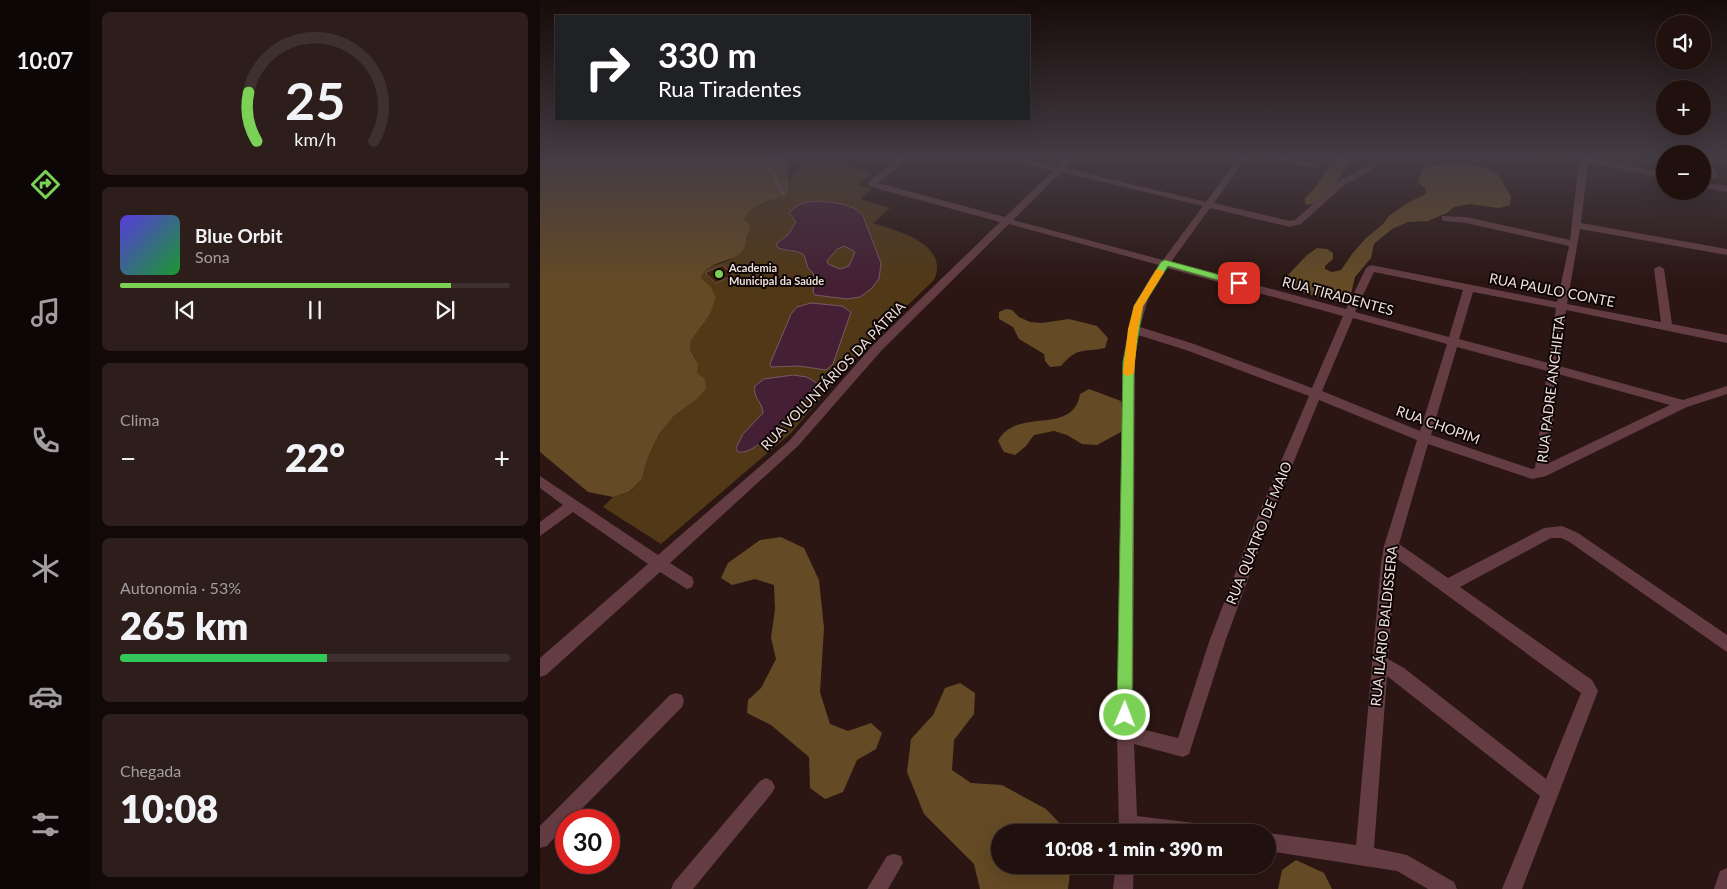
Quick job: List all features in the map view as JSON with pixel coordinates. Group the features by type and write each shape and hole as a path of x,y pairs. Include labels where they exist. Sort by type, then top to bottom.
{"street":[{"name":"RUA TIRADENTES","path":"926,198 1683,404"},
{"name":"RUA VOLUNTÁRIOS DA PÁTRIA","path":"540,669 794,443 877,348 1030,198"},
{"path":"1180,198 1290,224 1298,222 1324,198"},
{"path":"1129,824 1124,733 1128,362 1139,306 1165,262 1213,198"},
{"name":"RUA PADRE ANCHIETA","path":"1541,472 1555,370 1561,306 1574,244 1577,198"},
{"path":"1445,218 1480,222 1574,244"},
{"path":"1575,225 1727,252"},
{"name":"RUA PAULO CONTE","path":"1371,268 1727,339"},
{"name":"RUA QUATRO DE MAIO","path":"1124,733 1183,748 1217,642 1260,527 1349,314 1371,268"},
{"path":"1659,269 1667,328"},
{"name":"RUA ILÁRIO BALDISSERA","path":"1364,855 1379,663 1391,546 1469,288"},
{"name":"RUA CHOPIM","path":"1133,329 1190,347 1316,394 1425,438 1532,474 1541,472"},
{"path":"1541,472 1683,404 1727,390"},
{"path":"540,481 687,582"},
{"path":"540,530 573,505"},
{"path":"1447,586 1549,532 1562,532 1580,542 1727,644"},
{"path":"1391,546 1586,686 1590,691 1512,889"},
{"path":"1379,663 1398,674 1550,794"},
{"path":"540,839 676,701"},
{"path":"681,889 766,788"},
{"path":"1276,843 1400,862 1447,889"},
{"path":"876,889 894,863"},
{"path":"1123,889 1124,874"},
{"path":"1724,889 1727,878"}],"shaded area":[{"path":"540,198 775,198 757,206 747,215 744,220 750,224 750,230 741,252 735,257 712,266 705,271 701,278 710,286 716,297 710,314 691,341 690,349 698,364 697,373 705,379 706,388 697,399 674,416 659,434 647,460 642,479 629,492 613,497 588,492 540,452"},
{"path":"774,198 861,198 890,208 873,223 908,235 928,248 935,257 937,268 934,280 865,346 791,433 661,544 603,507 613,497 630,492 642,479 647,460 659,434 674,416 697,399 695,357 690,349 691,341 701,327 710,286 701,278 706,270 731,259 746,244 744,220 750,211"},
{"path":"1305,198 1321,198 1311,204 1305,204"},
{"path":"1417,198 1511,198 1510,205 1499,208 1470,204 1454,207 1447,213 1428,221 1408,222 1392,229 1374,244 1371,258 1355,277 1351,294 1343,301 1314,296 1300,291 1287,283 1288,275 1307,255 1317,248 1327,249 1333,253 1333,259 1325,266 1325,269 1332,272 1341,270 1365,239 1383,224 1389,216"},
{"path":"816,201 848,206 854,208 863,216 881,263 879,279 871,289 860,297 847,299 815,295 813,292 815,279 813,273 808,268 804,255 777,247 777,243 788,235 796,222 789,213 804,203","holes":["845,246 855,252 849,266 840,269 828,264 827,261 837,249"]},
{"path":"811,303 842,306 851,312 833,364 826,370 799,366 771,367 770,364 791,314 797,307"},
{"path":"1006,309 1012,310 1019,317 1030,322 1042,323 1069,319 1097,326 1108,338 1105,348 1081,351 1072,355 1061,366 1050,367 1045,361 1044,354 1019,339 1013,327 999,319 999,312"},
{"path":"793,375 807,377 818,384 817,387 768,438 757,446 738,452 736,448 743,434 763,413 754,390 755,386 764,379"},
{"path":"1089,389 1121,401 1124,420 1121,432 1097,445 1082,444 1067,435 1054,431 1034,435 1026,446 1015,455 1004,452 998,441 1006,431 1017,425 1056,419 1067,415 1075,407 1080,394"},
{"path":"781,537 804,548 819,580 824,628 820,692 830,724 848,731 871,723 882,733 876,749 857,760 843,792 825,799 810,788 809,757 771,725 747,713 748,700 761,688 776,659 771,638 775,609 774,585 755,579 732,585 721,578 728,563 760,540"},
{"path":"960,683 975,693 974,714 954,740 952,770 971,783 1002,785 1046,809 1060,824 991,824 991,874 1070,874 1068,889 980,889 974,864 924,814 907,772 911,739 933,715 945,688"},
{"path":"1296,860 1324,873 1332,889 1278,889 1282,870"}],"building":[{"name":"Academia Municipal da Saúde","path":"722,265 733,275 716,283 705,273"}],"slow traffic":[{"path":"1128,373 1133,329 1139,306 1159,272"}],"place":[{"name":"Academia Municipal da Saúde","path":"719,274"}],"route":[{"path":"1125,715 1128,362 1139,306 1165,262 1239,283"}]}
